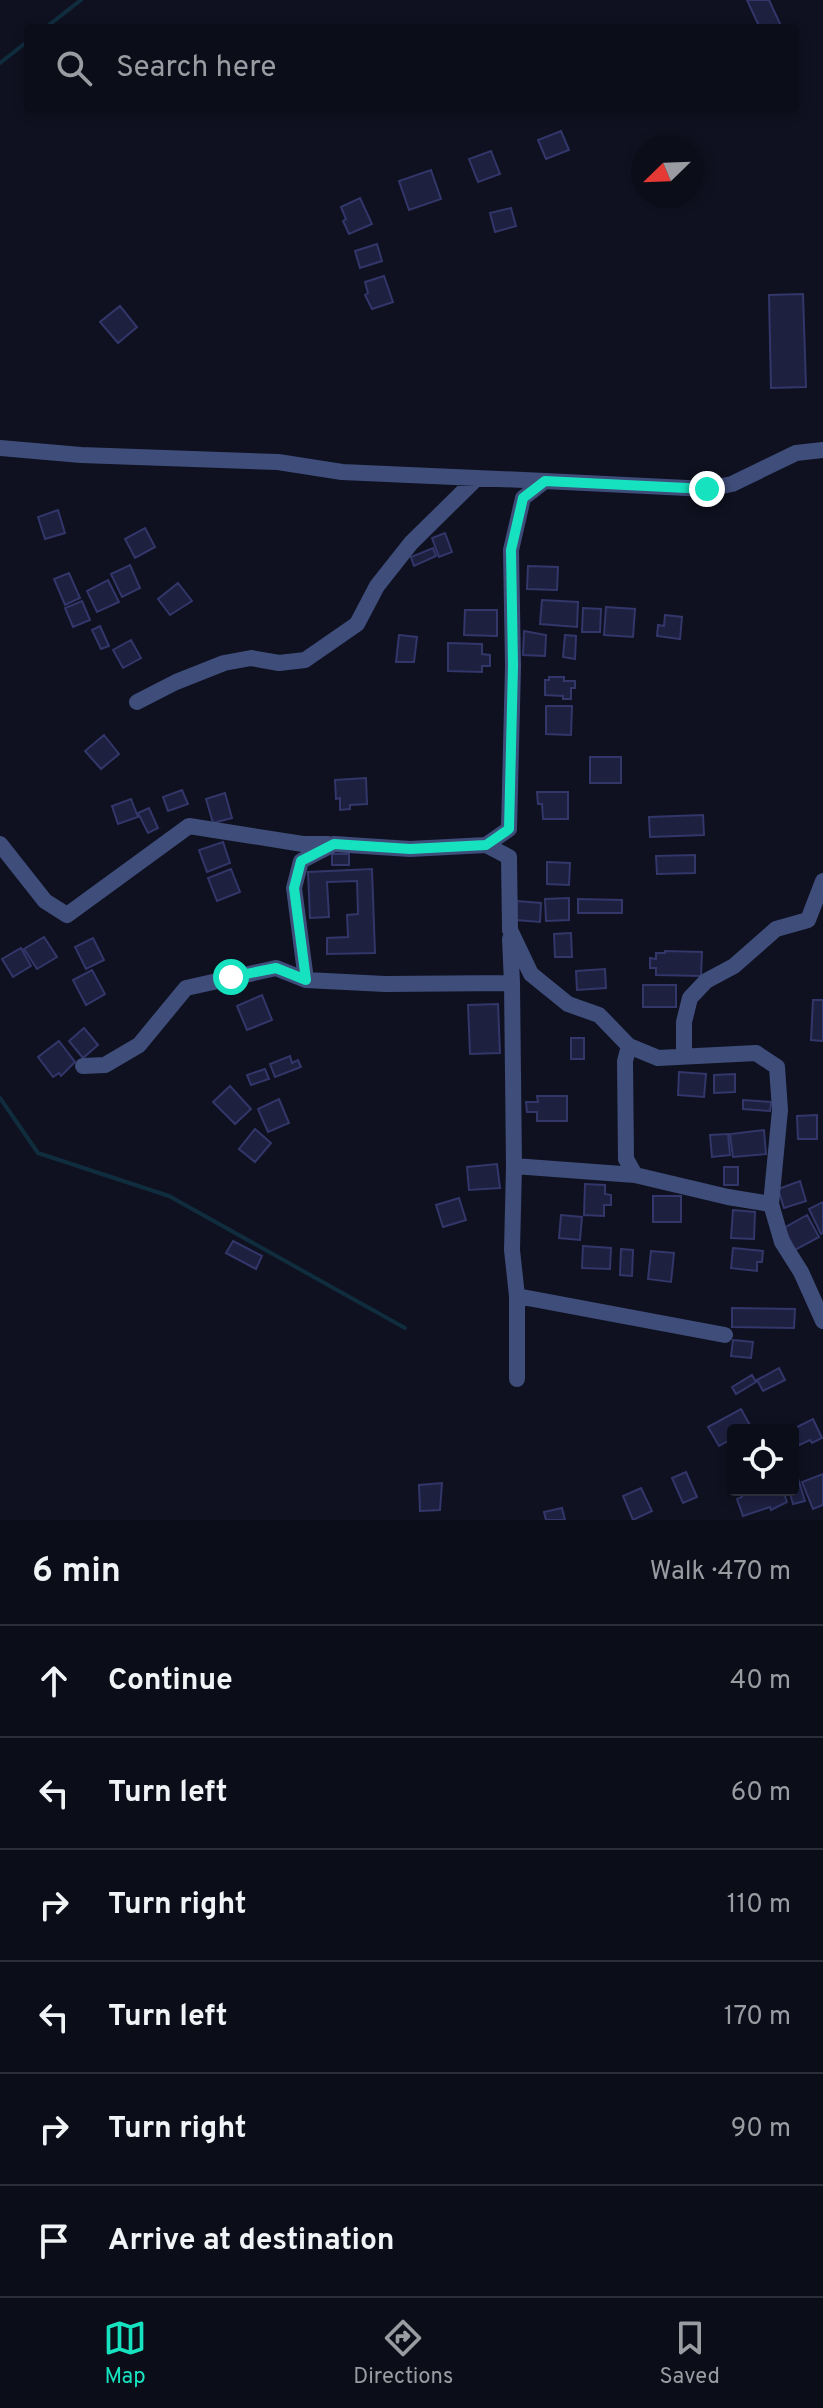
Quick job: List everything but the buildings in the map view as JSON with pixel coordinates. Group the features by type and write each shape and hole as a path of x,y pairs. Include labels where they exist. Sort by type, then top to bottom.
{"street":[{"path":"0,448 81,455 278,462 342,472 707,489 732,484 796,453 823,450"},
{"path":"137,702 224,663 251,658 279,663 305,660 357,624 377,586 411,543 477,478"},
{"path":"486,845 509,829 513,666 511,550 523,498 545,481"},
{"path":"0,844 45,901 67,915 189,826 303,844 410,849 486,845 509,857 514,1166 512,1250 517,1296 517,1379"},
{"path":"306,980 294,888 301,861 334,844"},
{"path":"684,1055 684,1022 690,998 706,981 734,966 776,929 808,920 823,881"},
{"path":"510,930 531,974 568,1004 599,1015 629,1046 658,1058 756,1053 777,1067 780,1110 771,1204 782,1242 801,1272 823,1321"},
{"path":"83,1066 105,1065 139,1045 186,988 276,968 306,980 385,984 512,983"},
{"path":"629,1046 625,1061 626,1159 635,1175"},
{"path":"514,1166 635,1175 771,1204"},
{"path":"517,1296 725,1335"}],"waterway":[{"path":"50,24 81,0"},
{"path":"0,63 24,44"},
{"path":"0,1098 38,1153 169,1196 405,1328"}],"route":[{"path":"231,977 276,968 306,980 294,888 301,861 334,844 410,849 486,845 509,829 513,666 511,550 523,498 545,481 707,489"}]}
